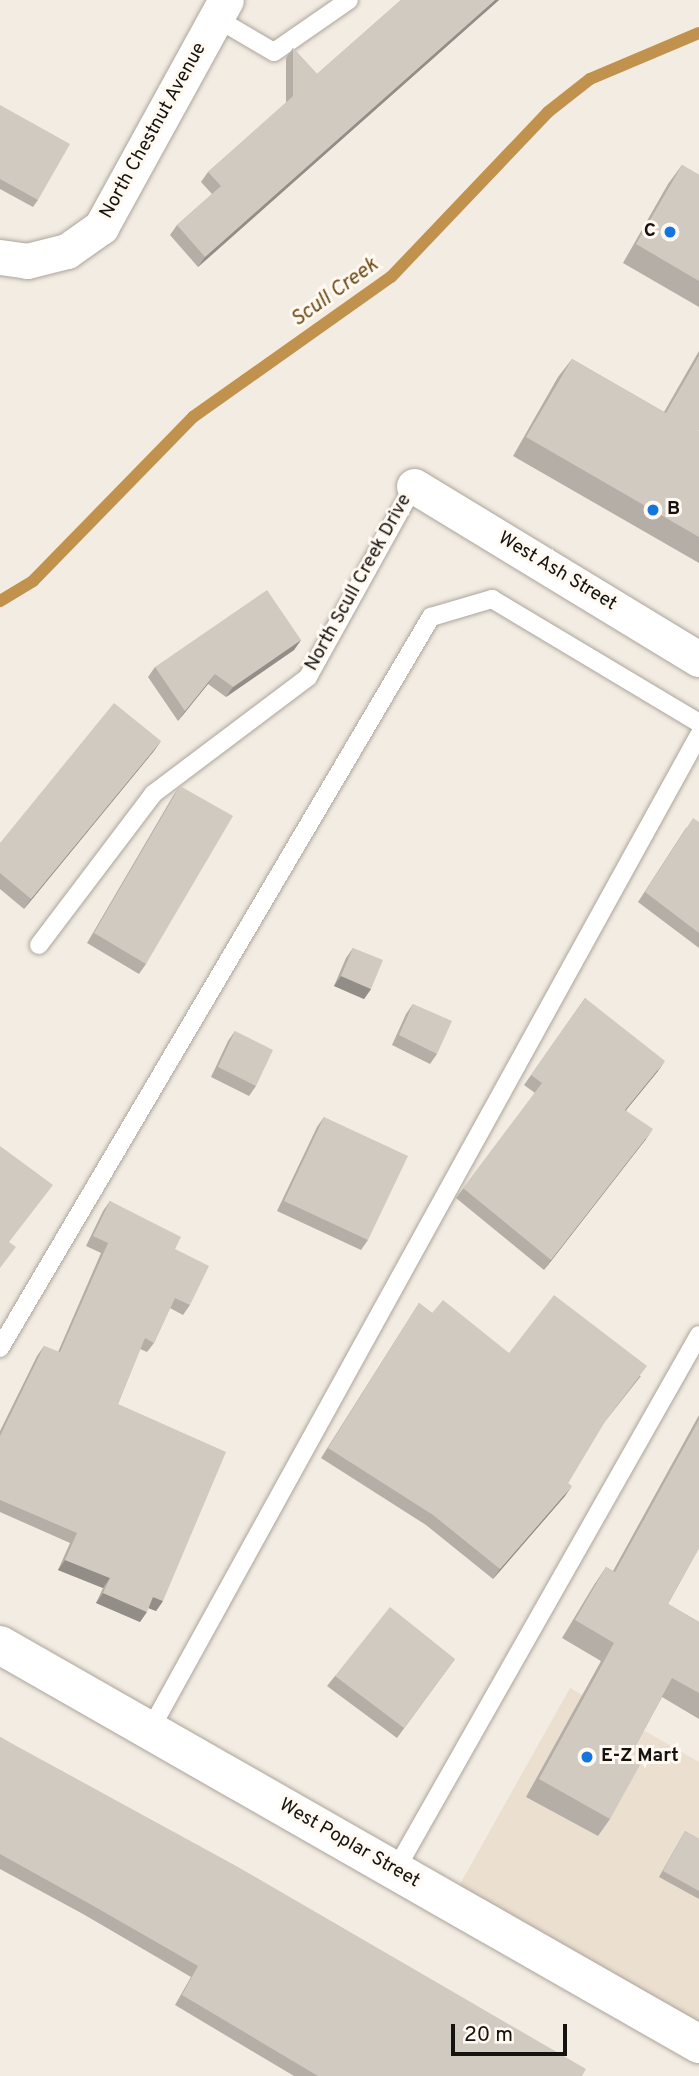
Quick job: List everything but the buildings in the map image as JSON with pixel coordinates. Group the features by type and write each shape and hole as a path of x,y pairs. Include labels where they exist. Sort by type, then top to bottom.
{"street":[{"name":"North Chestnut Avenue","path":"14,259 67,251 100,227 221,9"},
{"name":"West Ash Street","path":"414,486 699,659"},
{"name":"West Poplar Street","path":"0,1644 699,2044"}],"lane":[{"path":"221,9 274,52 349,0"},
{"name":"North Scull Creek Drive","path":"39,945 153,794 308,677 414,486"},
{"path":"0,1348 431,617 492,599 699,723"},
{"path":"150,1730 699,735"},
{"path":"396,1871 699,1335"}],"shaded area":[{"path":"570,1688 699,1762 699,2044 450,1902"}],"waterway":[{"name":"Scull Creek","path":"0,601 33,581 193,417 391,277 548,112 590,79 699,33"}],"place":[{"name":"C","path":"670,232"},
{"name":"B","path":"653,510"},
{"name":"E-Z Mart","path":"587,1757"}]}
